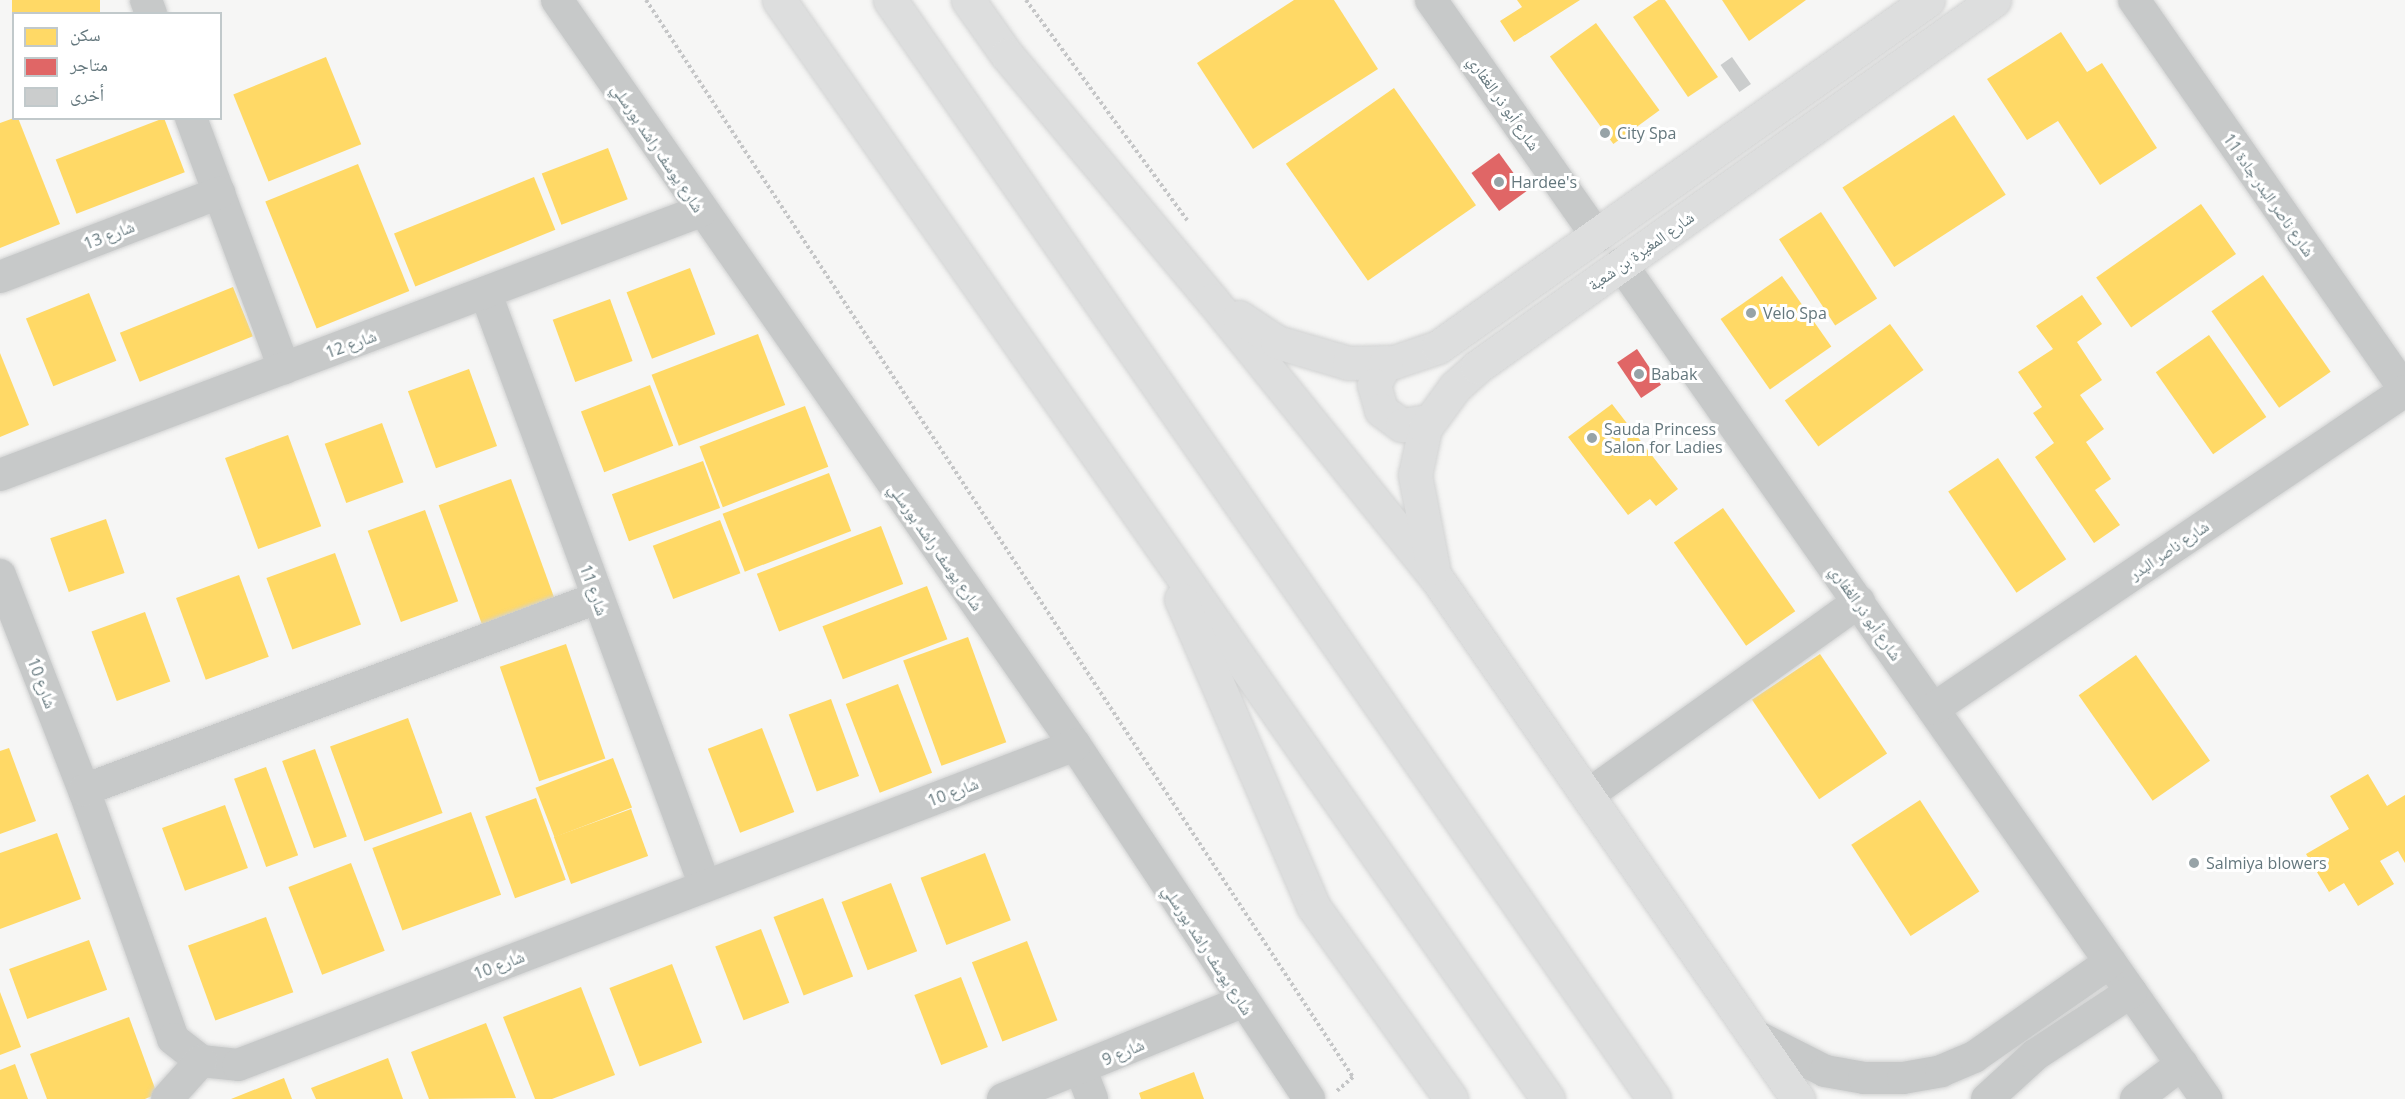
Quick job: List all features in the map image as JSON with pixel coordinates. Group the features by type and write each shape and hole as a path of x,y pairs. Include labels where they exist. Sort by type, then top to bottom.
{"main road":[{"path":"780,0 1548,1099"},
{"path":"890,0 1654,1099"},
{"path":"968,0 1007,55 1212,300 1435,576 1798,1099"},
{"name":"شارع المغيرة بن شعبة","path":"1435,576 1415,475 1428,421 1455,387 1477,367 1994,0"},
{"path":"1212,300 1277,342 1301,352 1349,363 1386,362 1411,358 1438,347 1597,236 1921,2"},
{"path":"1386,362 1374,385 1381,411 1402,425 1428,421"},
{"path":"1153,534 1313,906 1430,1065 1451,1099"},
{"path":"1430,1065 1440,1099"}],"street":[{"name":"شارع يوسف راشد بورسلي","path":"557,0 701,212 1075,745 1242,1002 1309,1099"},
{"name":"شارع أبو ذر الغفاري","path":"1431,0 1597,236"},
{"name":"شارع ناصر البدر جادة 11","path":"2134,0 2405,391"},
{"path":"192,120 284,368"},
{"name":"شارع 13","path":"0,277 219,193"},
{"name":"شارع 12","path":"0,475 701,212"},
{"name":"شارع أبو ذر الغفاري","path":"1621,264 2206,1099"},
{"name":"شارع 11","path":"486,294 705,886"},
{"name":"شارع ناصر البدر","path":"1933,709 2405,391"},
{"name":"شارع 10","path":"0,575 84,790 173,1039 201,1061 238,1065 1075,745"},
{"path":"84,790 597,598"},
{"path":"1588,795 1858,602"},
{"path":"1756,1036 1825,1071 1864,1078 1903,1078 1941,1071 1974,1057 2110,962"},
{"path":"1987,1099 2034,1055 2131,992"},
{"name":"شارع 9","path":"1003,1099 1081,1070 1242,1002"},
{"path":"167,1099 201,1061"},
{"path":"2136,1099 2182,1064"},
{"path":"1081,1070 1092,1099"}],"path":[{"path":"646,0 1353,1077 1328,1099"}],"building: سكن":[{"path":"12,0 100,0 100,12 12,12"},
{"path":"1294,0 1334,0 1378,69 1253,149 1197,63"},
{"path":"1517,0 1580,0 1514,42 1500,21 1522,7"},
{"path":"1658,0 1665,0 1718,77 1688,97 1633,17"},
{"path":"1722,0 1806,0 1749,41"},
{"path":"1596,23 1659,110 1613,144 1550,57"},
{"path":"2061,32 2087,72 2102,63 2157,148 2100,185 2058,121 2027,140 1987,79"},
{"path":"326,57 361,144 268,182 233,94"},
{"path":"1394,88 1476,205 1368,281 1286,164"},
{"path":"1954,115 2006,195 1894,267 1842,187"},
{"path":"12,119 19,120 60,224 0,248 0,123"},
{"path":"159,120 165,120 185,172 76,214 56,160"},
{"path":"608,148 628,199 561,225 542,173"},
{"path":"358,164 409,291 317,328 265,201"},
{"path":"534,177 555,230 415,286 394,234"},
{"path":"2201,204 2236,254 2131,327 2096,277"},
{"path":"1821,212 1877,298 1835,326 1779,239"},
{"path":"690,268 715,334 652,359 627,292"},
{"path":"2263,275 2331,372 2279,408 2211,311"},
{"path":"1782,276 1831,346 1770,389 1721,319"},
{"path":"233,287 253,336 140,382 120,333"},
{"path":"89,293 116,361 53,386 26,318"},
{"path":"2082,295 2102,324 2077,342 2102,380 2080,395 2104,429 2086,442 2111,479 2095,490 2120,525 2094,543 2035,457 2054,443 2033,413 2042,407 2018,372 2053,349 2036,326"},
{"path":"610,299 633,361 575,382 553,320"},
{"path":"1890,324 1924,370 1818,447 1785,400"},
{"path":"758,334 785,405 679,446 652,375"},
{"path":"2209,335 2266,417 2213,454 2156,372"},
{"path":"0,353 29,425 0,437"},
{"path":"469,369 497,446 436,468 408,391"},
{"path":"650,385 673,446 604,472 581,412"},
{"path":"1612,404 1678,489 1656,506 1650,499 1628,515 1568,437"},
{"path":"805,406 828,467 723,507 700,446"},
{"path":"382,423 404,482 346,503 325,444"},
{"path":"288,435 321,526 258,549 225,458"},
{"path":"1998,458 2066,559 2016,593 1948,492"},
{"path":"703,461 720,508 629,541 612,494"},
{"path":"829,473 851,531 745,572 723,514"},
{"path":"511,479 555,601 483,627 439,505"},
{"path":"1723,508 1795,611 1746,646 1674,542"},
{"path":"425,510 458,601 401,622 368,531"},
{"path":"106,519 125,573 69,592 50,538"},
{"path":"720,520 740,573 673,599 653,546"},
{"path":"881,526 903,584 779,632 757,574"},
{"path":"335,553 361,624 292,649 266,578"},
{"path":"239,575 269,657 206,680 176,598"},
{"path":"927,586 947,639 843,679 822,626"},
{"path":"145,612 170,682 117,701 91,631"},
{"path":"968,637 1006,742 941,766 903,661"},
{"path":"566,644 605,758 539,781 500,667"},
{"path":"1820,654 1887,753 1819,799 1752,700"},
{"path":"2136,655 2210,761 2153,801 2079,695"},
{"path":"898,684 932,773 880,793 846,704"},
{"path":"831,699 859,776 817,791 789,714"},
{"path":"408,718 443,813 365,841 330,746"},
{"path":"762,728 794,812 740,833 708,749"},
{"path":"9,748 36,821 0,834 0,751"},
{"path":"315,749 347,836 314,848 282,761"},
{"path":"613,758 632,807 555,837 536,788"},
{"path":"266,767 298,855 266,867 234,779"},
{"path":"2368,774 2387,806 2405,795 2405,863 2398,851 2380,861 2394,884 2358,906 2344,883 2329,892 2306,854 2349,829 2330,796"},
{"path":"536,798 566,880 515,898 485,816"},
{"path":"1920,800 1979,891 1911,936 1851,845"},
{"path":"225,805 248,868 185,891 162,828"},
{"path":"631,809 648,856 571,884 554,837"},
{"path":"471,812 501,895 402,931 372,848"},
{"path":"57,833 81,899 0,929 0,853"},
{"path":"985,853 1011,920 946,945 921,878"},
{"path":"351,863 385,951 322,975 288,887"},
{"path":"891,883 917,951 868,970 842,902"},
{"path":"823,898 853,976 804,995 774,917"},
{"path":"266,917 293,992 215,1021 188,945"},
{"path":"761,929 789,1003 744,1020 715,947"},
{"path":"89,940 107,990 27,1019 9,969"},
{"path":"1027,941 1057,1020 1002,1041 972,962"},
{"path":"672,964 702,1042 640,1066 609,988"},
{"path":"961,977 988,1047 941,1065 914,995"},
{"path":"581,987 615,1075 552,1099 535,1099 503,1017"},
{"path":"0,992 21,1047 0,1055"},
{"path":"129,1017 157,1094 145,1099 47,1099 30,1054"},
{"path":"486,1023 516,1098 429,1099 411,1052"},
{"path":"388,1058 403,1099 316,1099 311,1088"},
{"path":"15,1064 28,1099 0,1099 0,1070"},
{"path":"1194,1072 1204,1099 1141,1099 1139,1093"},
{"path":"284,1078 292,1099 231,1099"}],"building: متاجر":[{"name":"Hardee's","path":"1499,153 1527,191 1499,211 1471,173"},
{"name":"Babak","path":"1637,349 1661,385 1641,398 1617,362"}],"building: أخرى":[{"path":"1732,57 1751,84 1739,92 1721,65"}],"place":[{"name":"City Spa","path":"1605,133"},
{"name":"Hardee's","path":"1499,182"},
{"name":"Velo Spa","path":"1751,313"},
{"name":"Babak","path":"1639,374"},
{"name":"Sauda Princess Salon for Ladies","path":"1592,438"},
{"name":"Salmiya blowers","path":"2194,863"}]}
